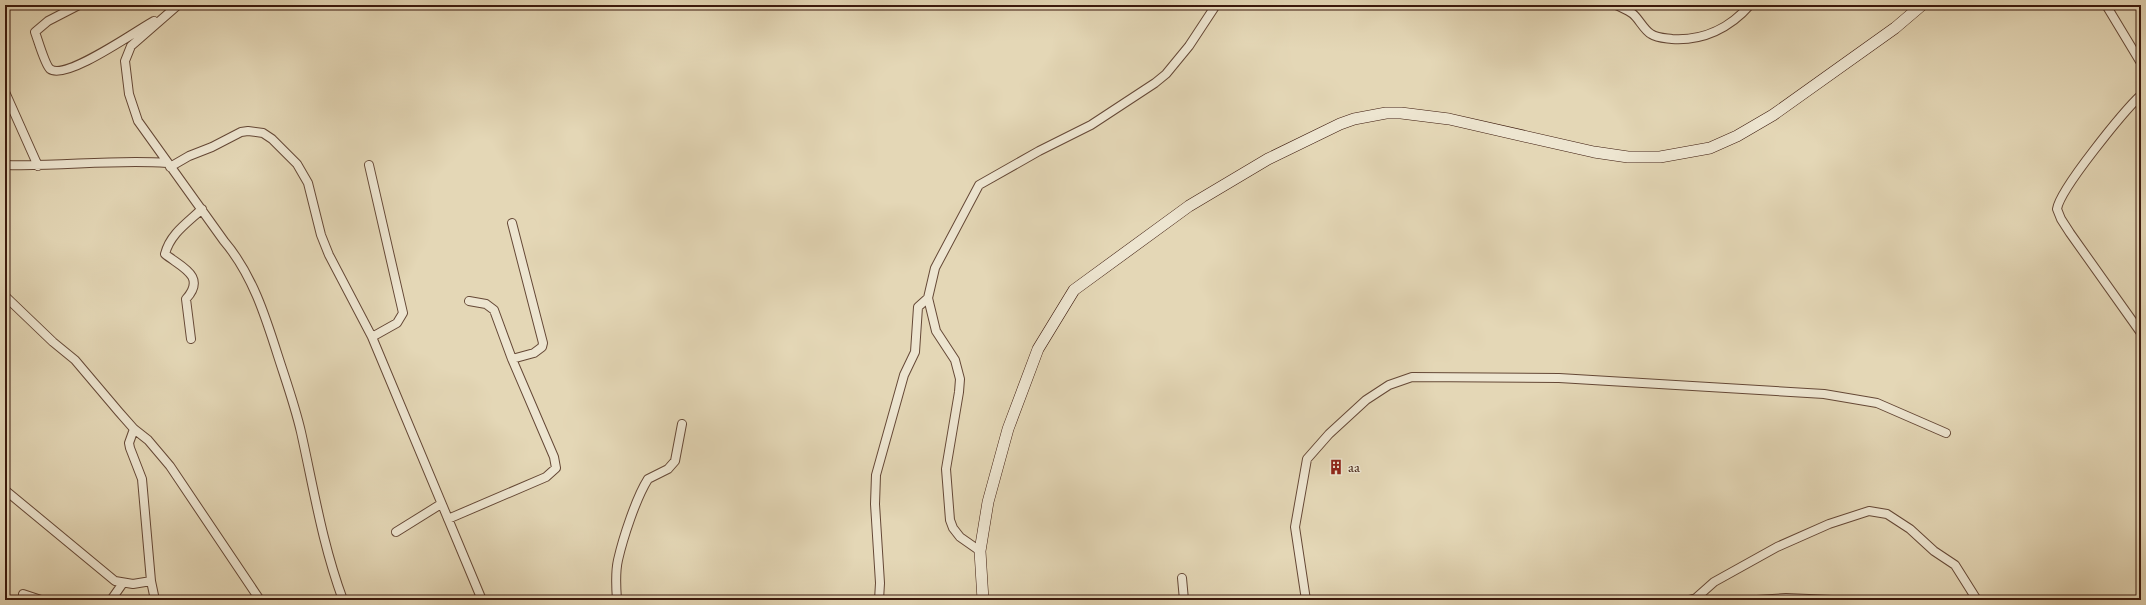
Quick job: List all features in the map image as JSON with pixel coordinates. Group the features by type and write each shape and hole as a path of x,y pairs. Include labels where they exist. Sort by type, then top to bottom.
{"main road":[{"path":"983,600 980,551 988,502 1008,429 1038,349 1074,290 1189,206 1268,159 1354,119 1371,115 1401,113 1449,119 1594,152 1628,157 1660,157 1690,153 1710,148 1737,136 1773,115 1895,28 1922,5"}],"street":[{"path":"79,5 48,21 35,32 49,68 55,72 66,71 89,60 178,5"},
{"path":"980,551 960,537 953,528 950,520 946,469 960,379 955,360 936,331 928,298 935,268 979,185 1039,151 1091,125 1166,74 1189,46 1216,5"},
{"path":"1616,5 1633,14 1650,34 1664,38 1688,40 1697,39 1728,26 1739,18 1750,5"},
{"path":"2106,5 2141,63"},
{"path":"167,13 131,46 125,61 129,94 138,121 246,271 270,328 301,432 327,553 343,600"},
{"path":"5,92 38,166"},
{"path":"2141,95 2119,118 2065,191 2058,209 2070,233 2141,333"},
{"path":"5,165 38,166 110,161 169,165 220,143 241,132 256,131 272,139 302,171 312,195 321,235 328,254 372,337 482,600"},
{"path":"369,165 403,313 397,323 372,337"},
{"path":"191,339 186,299 194,287 194,282 189,272 165,254 168,244 173,236 202,209"},
{"path":"512,223 543,343 538,350 512,359"},
{"path":"5,296 53,342 75,360 134,429 148,440 170,466 260,600"},
{"path":"879,600 880,583 875,504 876,475 904,376 915,352 918,307 928,298"},
{"path":"448,520 546,477 556,468 554,457 512,359 494,310 486,304 469,301"},
{"path":"1306,600 1295,527 1307,459 1329,434 1370,397 1389,385 1412,377 1559,378 1824,394 1877,403 1946,434"},
{"path":"617,600 616,577 618,560 637,502 648,479 668,469 675,461 682,424"},
{"path":"134,429 129,443 142,479 151,581 155,600"},
{"path":"5,490 106,574 123,583 133,584 151,581"},
{"path":"396,532 441,504"},
{"path":"1695,599 1714,582 1777,547 1844,519 1869,511 1877,511 1899,520 1934,551 1955,565 1977,600"},
{"path":"1182,578 1184,600"},
{"path":"111,600 123,583"},
{"path":"24,594 41,600"},
{"path":"1757,600 1786,598 1832,600"}],"place":[{"name":"aa","path":"1336,467"}]}
